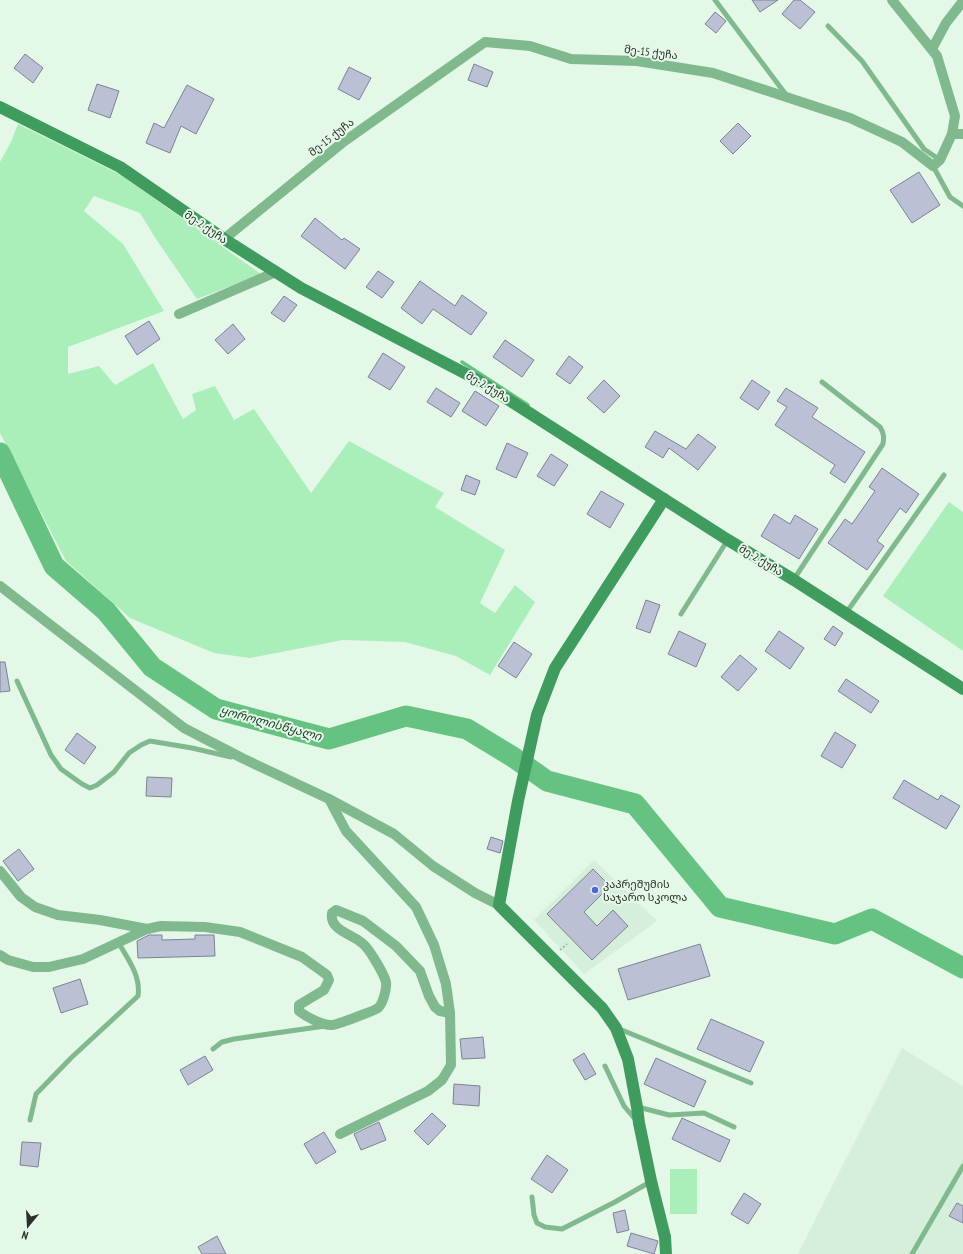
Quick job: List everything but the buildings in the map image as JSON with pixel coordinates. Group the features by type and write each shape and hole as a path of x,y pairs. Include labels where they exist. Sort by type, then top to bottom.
{"street":[{"path":"892,0 937,56 955,116 952,134 936,163"},
{"path":"932,49 946,23 963,1"},
{"name":"მე-15 ქუჩა","path":"224,239 342,143 485,42 530,46 570,59 637,61 713,73 850,118 902,142 936,163"},
{"name":"მე-2 ქუჩა","path":"0,107 120,167 224,239 301,288 476,378 963,689"},
{"path":"952,134 963,134"},
{"path":"179,314 276,272"},
{"path":"498,905 518,801 537,715 555,668 664,499"},
{"path":"0,586 184,728 394,834 432,866 475,893 498,905 602,1008 616,1028 628,1059 651,1181 665,1237 666,1254"},
{"path":"329,800 346,831 416,907 434,945 446,984 450,1013 451,1065 442,1080 428,1091 340,1134"},
{"path":"0,871 21,898 35,907 58,915 100,920 147,929"},
{"path":"0,955 8,960 33,968 49,967 83,958 147,929 161,926 205,927 240,932 302,957 327,975 329,980 324,990 299,1005 299,1011 308,1018 332,1025 377,1009 382,1002 386,983 381,970 363,943 334,925 331,919 332,913 336,910 363,922 396,946 420,971 429,996 435,1007 440,1011 450,1013"}],"lane":[{"path":"715,0 789,98"},
{"path":"828,26 862,61 924,149 936,163 950,197 963,206"},
{"path":"794,580 883,444 884,436 880,427 822,382"},
{"path":"846,613 944,475"},
{"path":"681,614 728,540"},
{"path":"17,681 51,755 62,770 90,788 97,785 114,772 130,753 141,745 150,741 244,759"},
{"path":"30,1120 36,1094 72,1057 138,996 140,987 134,968 118,942"},
{"path":"213,1049 222,1042 234,1039 332,1025"},
{"path":"616,1028 751,1084"},
{"path":"605,1066 624,1106 639,1123"},
{"path":"637,1107 669,1115 704,1113 734,1127"},
{"path":"912,1254 962,1168"},
{"path":"532,1197 534,1215 537,1223 545,1227 562,1229 615,1202 651,1181"}],"shaded area":[{"name":"კაპრეშუმის საჯარო სკოლა","path":"594,860 657,921 584,974 534,920"},
{"path":"902,1048 963,1086 963,1254 798,1254"}],"green space":[{"path":"18,124 121,175 261,274 197,299 140,213 94,196 84,211 123,244 164,311 68,347 68,374 99,366 115,385 153,363 183,419 196,410 192,394 215,386 234,420 254,409 311,493 349,441 444,493 435,507 505,550 480,603 495,613 515,585 535,602 490,675 456,656 405,642 343,640 250,658 214,653 130,618 66,561 0,433 0,162 11,142"},
{"path":"949,502 963,512 963,651 883,596"},
{"path":"670,1169 697,1169 697,1214 670,1214"}],"waterway":[{"path":"462,362 528,405"},
{"name":"ყოროლისწყალი","path":"0,453 54,566 106,611 152,667 216,709 329,739 406,716 467,729 513,757 547,781 635,804 720,907 835,934 872,919 963,968"}],"place":[{"name":"კაპრეშუმის საჯარო სკოლა","path":"595,890"}]}
